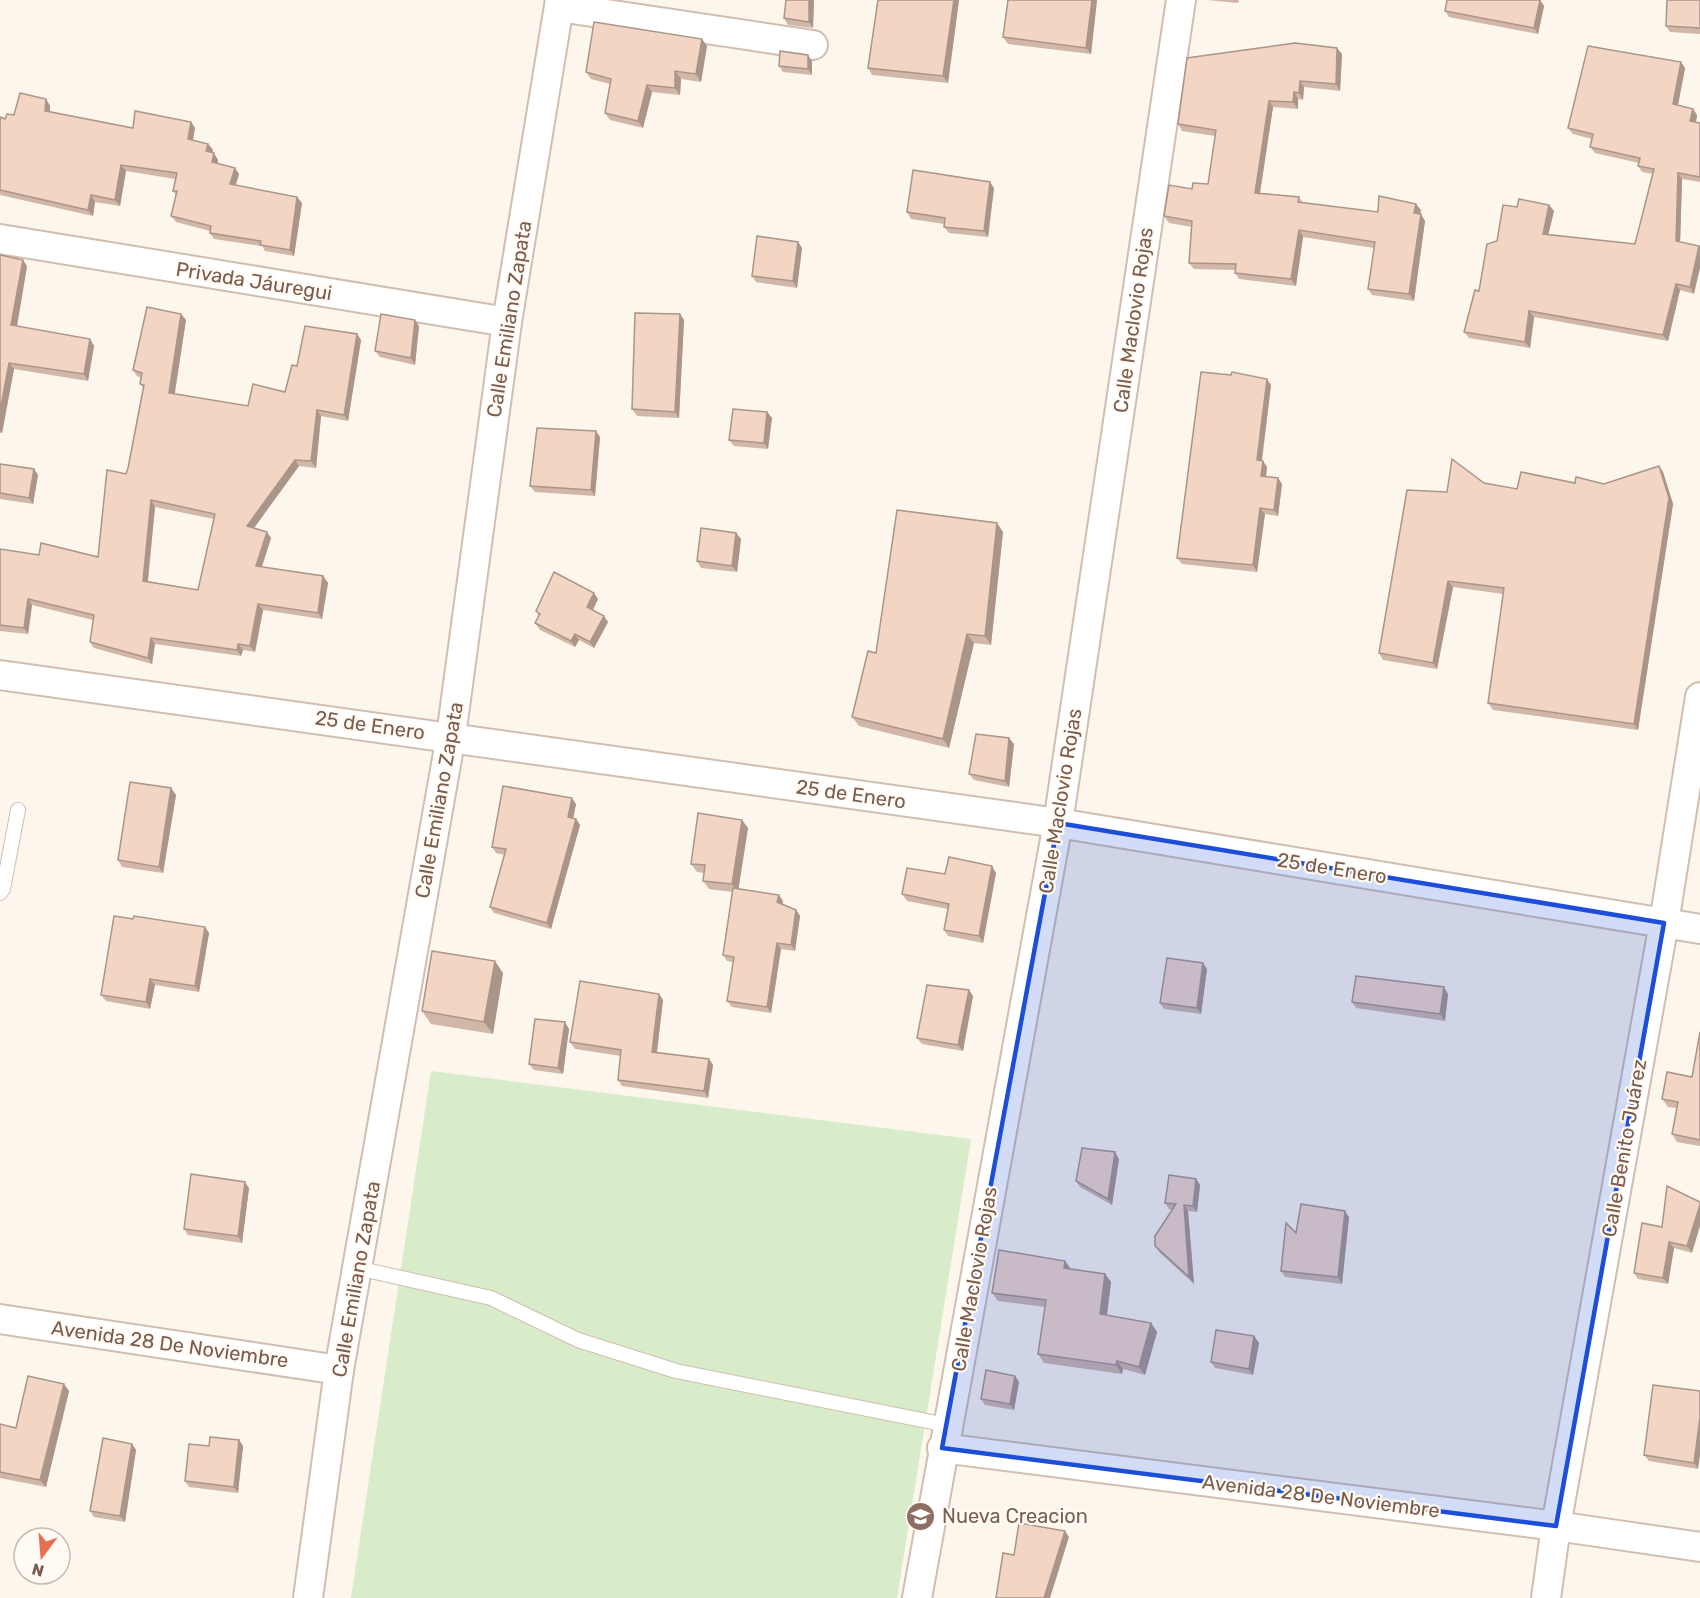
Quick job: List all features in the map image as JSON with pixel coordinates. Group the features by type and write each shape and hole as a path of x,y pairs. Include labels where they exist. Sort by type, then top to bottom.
{"street":[{"name":"Calle Maclovio Rojas","path":"917,1598 1058,823 1181,0"},
{"path":"559,4 813,45"},
{"name":"Calle Emiliano Zapata","path":"308,1598 339,1370 451,736 507,322 559,4"},
{"name":"Privada Jáuregui","path":"0,239 507,322"},
{"name":"25 de Enero","path":"0,675 451,736 1058,823 1700,929"},
{"name":"Calle Benito Juárez","path":"1546,1598 1556,1526 1664,923 1700,698"},
{"name":"Avenida 28 De Noviembre","path":"0,1319 339,1370"},
{"name":"Avenida 28 De Noviembre","path":"945,1437 1700,1547"}],"lane":[{"path":"0,892 3,889 18,810"},
{"path":"357,1268 491,1298 578,1340 676,1371 945,1437"}],"highlighted area":[{"path":"1058,823 1664,923 1556,1526 942,1448"}],"green space":[{"path":"431,1071 971,1139 897,1598 351,1598"}],"building":[{"path":"786,0 809,0 809,22 784,18"},
{"path":"878,0 954,0 943,76 868,68"},
{"path":"1008,0 1092,0 1086,48 1003,37"},
{"path":"1447,0 1540,0 1534,28 1445,11"},
{"path":"1667,0 1700,0 1700,28 1666,26"},
{"path":"594,22 702,39 696,74 675,71 675,88 647,85 638,121 605,113 611,79 586,72"},
{"path":"1295,43 1337,48 1336,84 1300,81 1299,93 1294,92 1293,102 1269,101 1255,193 1299,197 1298,202 1378,212 1379,196 1416,204 1414,213 1421,214 1409,294 1368,289 1375,242 1299,230 1291,279 1235,273 1236,264 1189,263 1192,221 1164,216 1169,185 1192,189 1193,183 1208,184 1216,130 1178,124 1187,58"},
{"path":"1588,46 1681,62 1673,104 1693,109 1690,121 1700,123 1700,177 1678,173 1676,241 1699,246 1690,287 1676,284 1663,335 1529,311 1525,342 1464,332 1475,290 1479,291 1487,244 1497,241 1503,205 1517,207 1519,199 1549,205 1543,234 1635,244 1654,169 1638,166 1640,158 1590,147 1593,134 1568,128"},
{"path":"780,51 808,55 808,69 779,66"},
{"path":"20,93 46,99 45,111 133,128 135,111 191,122 188,139 208,144 206,151 214,153 212,162 235,168 230,184 297,197 290,250 260,245 261,241 210,233 211,226 171,216 177,191 173,191 177,173 121,165 115,200 91,195 88,210 0,190 0,121 1,117 5,119 7,114 14,115"},
{"path":"913,170 990,182 984,231 944,227 945,218 907,212"},
{"path":"757,236 798,242 793,281 752,276"},
{"path":"0,255 23,260 11,325 90,339 84,374 9,363 0,412"},
{"path":"147,307 181,314 169,393 248,406 253,384 285,392 292,365 297,366 305,326 357,334 344,415 317,410 311,461 295,460 247,526 267,532 256,566 323,576 318,613 258,604 250,646 238,644 237,650 151,638 148,658 90,642 94,615 28,599 24,628 0,625 0,549 39,555 41,543 98,557 107,470 126,474 144,385 140,384 142,373 133,370","holes":["151,500 215,514 198,590 143,581"]},
{"path":"635,313 680,314 675,412 632,409"},
{"path":"381,314 415,320 411,358 375,351"},
{"path":"1201,372 1231,375 1232,372 1267,379 1257,460 1263,461 1261,476 1278,478 1274,510 1260,508 1253,565 1177,558"},
{"path":"733,409 767,412 764,443 729,440"},
{"path":"537,428 596,431 591,490 530,486"},
{"path":"1452,459 1484,483 1517,489 1521,472 1575,483 1576,477 1604,484 1659,466 1669,498 1634,724 1488,703 1504,588 1448,581 1433,663 1379,653 1407,490 1447,492"},
{"path":"0,464 34,469 29,498 0,493"},
{"path":"897,510 997,523 985,636 967,634 943,739 852,717 868,651 876,653"},
{"path":"701,528 736,533 732,566 697,561"},
{"path":"554,572 594,593 587,607 604,616 590,642 575,634 571,641 535,623 540,614 536,611"},
{"path":"976,734 1009,738 1005,781 969,774"},
{"path":"130,782 171,788 159,867 118,860"},
{"path":"503,786 572,798 568,817 576,819 547,923 490,907 506,849 492,847"},
{"path":"698,813 742,820 732,884 703,881 705,865 691,864"},
{"path":"949,857 992,866 979,936 944,930 949,904 902,894 907,868 945,874"},
{"path":"733,888 779,895 777,902 796,910 791,945 777,943 767,1007 727,1001 734,957 723,955"},
{"path":"114,916 133,919 134,916 205,927 195,986 150,979 146,1002 101,995"},
{"path":"432,951 495,961 484,1022 422,1011"},
{"path":"1167,958 1203,963 1197,1008 1160,1003"},
{"path":"1356,976 1444,987 1440,1014 1352,1002"},
{"path":"580,981 659,994 652,1052 709,1059 704,1091 618,1080 621,1050 570,1042"},
{"path":"927,985 969,990 958,1045 917,1038"},
{"path":"535,1019 565,1022 558,1068 529,1064"},
{"path":"1700,1032 1700,1140 1672,1134 1678,1102 1662,1099 1667,1072 1692,1077"},
{"path":"1082,1148 1115,1152 1108,1199 1076,1181"},
{"path":"191,1174 245,1182 238,1236 184,1229"},
{"path":"1169,1175 1196,1179 1193,1206 1184,1205 1189,1277 1155,1246 1155,1236 1176,1204 1165,1203"},
{"path":"1667,1186 1700,1202 1687,1246 1669,1242 1663,1278 1634,1273 1642,1223 1662,1227"},
{"path":"1301,1204 1345,1211 1338,1277 1281,1271 1286,1223 1296,1233"},
{"path":"999,1250 1065,1261 1064,1268 1105,1274 1100,1314 1151,1323 1139,1367 1117,1361 1116,1365 1038,1354 1046,1300 992,1293"},
{"path":"1216,1330 1254,1336 1249,1369 1211,1362"},
{"path":"986,1370 1015,1376 1010,1404 981,1399"},
{"path":"28,1376 64,1384 40,1480 0,1472 0,1424 16,1428"},
{"path":"1653,1385 1700,1391 1700,1417 1694,1463 1644,1455"},
{"path":"210,1437 239,1440 234,1487 185,1481 189,1444 209,1446"},
{"path":"103,1438 132,1444 120,1516 90,1511"},
{"path":"1019,1523 1065,1531 1044,1598 996,1598 1003,1553 1014,1555"}],"place":[{"name":"Nueva Creacion","path":"921,1516"}]}
